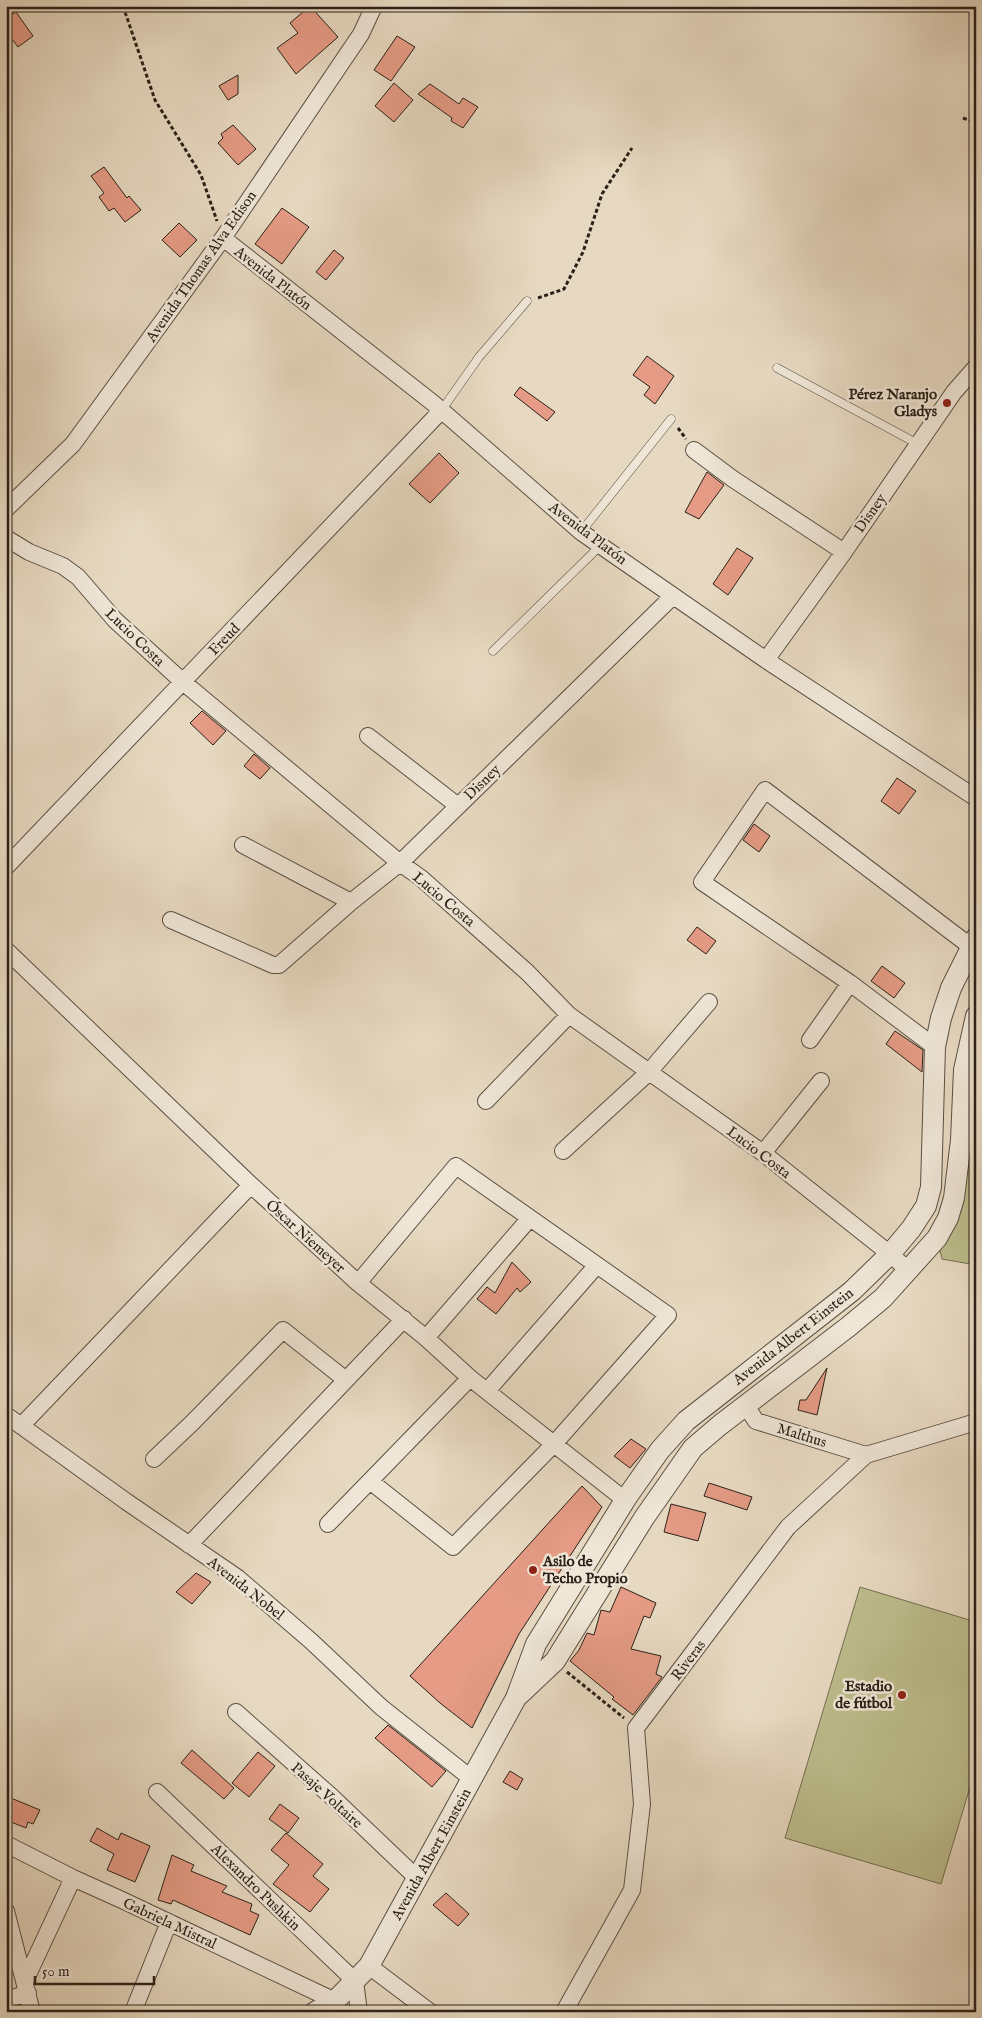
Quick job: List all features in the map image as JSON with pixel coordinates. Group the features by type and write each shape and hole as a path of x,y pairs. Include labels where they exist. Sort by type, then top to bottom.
{"street":[{"name":"Avenida Thomas Alva Edison","path":"6,509 73,444 222,238 360,34 374,6"},
{"name":"Avenida Platón","path":"222,238 433,403 581,532 766,660 976,798"},
{"name":"Disney","path":"766,660 844,552 954,392 976,366"},
{"name":"Freud","path":"6,867 441,411"},
{"path":"694,450 844,552"},
{"name":"Lucio Costa","path":"6,538 29,552 63,566 78,577 115,620 183,682 400,863 421,878 527,972 569,1015 763,1153 908,1270"},
{"name":"Disney","path":"171,920 273,966 279,965 351,902 400,863 674,596"},
{"path":"368,736 458,806"},
{"path":"935,1047 850,983 702,882 766,790 973,942"},
{"path":"243,845 351,902"},
{"name":"Avenida Albert Einstein","path":"315,2012 335,2001 369,1966 516,1698 536,1644 625,1500 660,1450 686,1421 852,1291 890,1254 911,1229 926,1206 929,1193 935,1047 940,1018 951,988 973,942"},
{"name":"Óscar Niemeyer","path":"6,950 250,1185 358,1283 404,1319 470,1378 625,1500"},
{"path":"810,1040 850,983"},
{"path":"563,1151 648,1073 709,1002"},
{"path":"486,1101 569,1015"},
{"name":"Avenida Albert Einstein","path":"516,1698 555,1661 644,1518 693,1448 848,1328 883,1298 936,1238 948,1218 954,1198 967,1070 976,1016"},
{"path":"763,1153 822,1081"},
{"path":"358,1283 456,1166 668,1315 554,1444 452,1547 370,1481"},
{"path":"21,1426 250,1185"},
{"path":"426,1338 530,1218"},
{"path":"487,1391 597,1265"},
{"path":"189,1545 404,1319"},
{"path":"154,1459 283,1330 346,1380"},
{"path":"328,1524 470,1378"},
{"name":"Malthus","path":"746,1406 756,1421 866,1455"},
{"name":"Avenida Nobel","path":"6,1414 238,1578 311,1641 381,1706 472,1779"},
{"name":"Riveras","path":"636,1728 788,1527 866,1455 976,1422"},
{"name":"Pasaje Voltaire","path":"236,1712 332,1797 418,1879"},
{"path":"564,2012 632,1890 642,1804 636,1728"},
{"name":"Alexandro Pushkin","path":"157,1792 355,1981"},
{"name":"Gabriela Mistral","path":"6,1844 72,1878 335,2001"},
{"path":"6,2000 26,1987 72,1878"},
{"path":"6,1911 32,2012"},
{"path":"133,2012 169,1922"},
{"path":"369,1966 430,2012"},
{"path":"355,1981 360,2012"}],"lane":[{"path":"441,411 479,357 528,301"},
{"path":"776,368 918,444"},
{"path":"581,532 671,418"},
{"path":"493,651 601,545"}],"path":[{"path":"123,6 154,100 201,174 222,238"},
{"path":"963,118 976,123"},
{"path":"528,301 564,289 583,252 602,194 632,148"},
{"path":"671,418 694,450"},
{"path":"555,1661 636,1728"}],"green space":[{"path":"964,1070 976,1072 976,1265 942,1259 937,1238 948,1218"},
{"name":"Estadio de fútbol","path":"860,1587 976,1622 976,1767 941,1884 785,1838"}],"building":[{"path":"310,6 338,37 296,74 277,48 298,33 290,23"},
{"path":"16,12 33,36 18,47 6,31 6,19"},
{"path":"397,36 415,47 391,81 374,70"},
{"path":"238,75 238,94 228,100 219,86"},
{"path":"394,83 413,100 394,122 375,106"},
{"path":"430,84 459,104 463,98 478,107 463,128 451,121 452,118 418,94"},
{"path":"233,125 256,149 238,165 218,143 223,138 221,134"},
{"path":"104,167 127,198 129,196 141,210 125,222 114,208 109,211 99,197 104,193 91,176"},
{"path":"282,208 309,227 282,264 255,244"},
{"path":"179,223 197,240 180,257 162,240"},
{"path":"334,250 344,258 326,280 316,272"},
{"path":"647,356 674,376 655,404 644,395 650,387 633,375"},
{"path":"520,387 555,412 547,421 514,395"},
{"path":"439,453 459,473 430,503 409,484"},
{"path":"707,472 724,485 699,519 685,512"},
{"path":"737,548 753,558 728,595 713,584"},
{"path":"202,711 226,731 213,745 190,723"},
{"path":"254,754 270,768 260,779 244,766"},
{"path":"897,778 916,791 899,814 881,801"},
{"path":"754,824 770,836 759,852 743,840"},
{"path":"697,927 716,941 706,954 687,940"},
{"path":"882,966 905,983 894,998 871,981"},
{"path":"895,1031 923,1050 922,1072 886,1044"},
{"path":"512,1262 531,1282 520,1292 517,1288 496,1314 477,1299 487,1287 495,1293"},
{"path":"827,1368 817,1415 798,1410 800,1400 806,1400"},
{"path":"631,1439 646,1449 630,1468 614,1456"},
{"path":"709,1483 752,1497 747,1510 704,1496"},
{"name":"Asilo de Techo Propio","path":"582,1486 602,1507 519,1634 472,1728 410,1676"},
{"path":"671,1504 706,1513 698,1541 664,1532"},
{"path":"196,1573 211,1582 192,1604 176,1592"},
{"path":"621,1587 656,1603 650,1618 644,1616 631,1649 661,1656 656,1674 662,1677 633,1715 612,1699 614,1697 570,1661 579,1650 587,1633 594,1635 601,1610 610,1612"},
{"path":"388,1725 446,1771 432,1787 375,1738"},
{"path":"192,1750 234,1788 224,1799 181,1763"},
{"path":"258,1752 275,1766 249,1797 232,1783"},
{"path":"510,1771 523,1779 517,1790 503,1782"},
{"path":"6,1796 40,1810 33,1824 28,1822 26,1828 6,1820"},
{"path":"280,1804 299,1818 288,1833 269,1819"},
{"path":"97,1828 118,1840 121,1833 150,1846 135,1882 107,1870 114,1854 90,1841"},
{"path":"286,1833 323,1864 313,1876 329,1889 310,1912 273,1884 289,1865 271,1850"},
{"path":"172,1855 194,1865 191,1871 227,1886 222,1892 252,1904 250,1911 259,1915 250,1935 173,1900 171,1904 158,1900"},
{"path":"446,1893 469,1914 458,1926 433,1905"}],"place":[{"name":"Pérez Naranjo Gladys","path":"947,403"},
{"name":"Asilo de Techo Propio","path":"533,1570"},
{"name":"Estadio de fútbol","path":"902,1695"}]}
